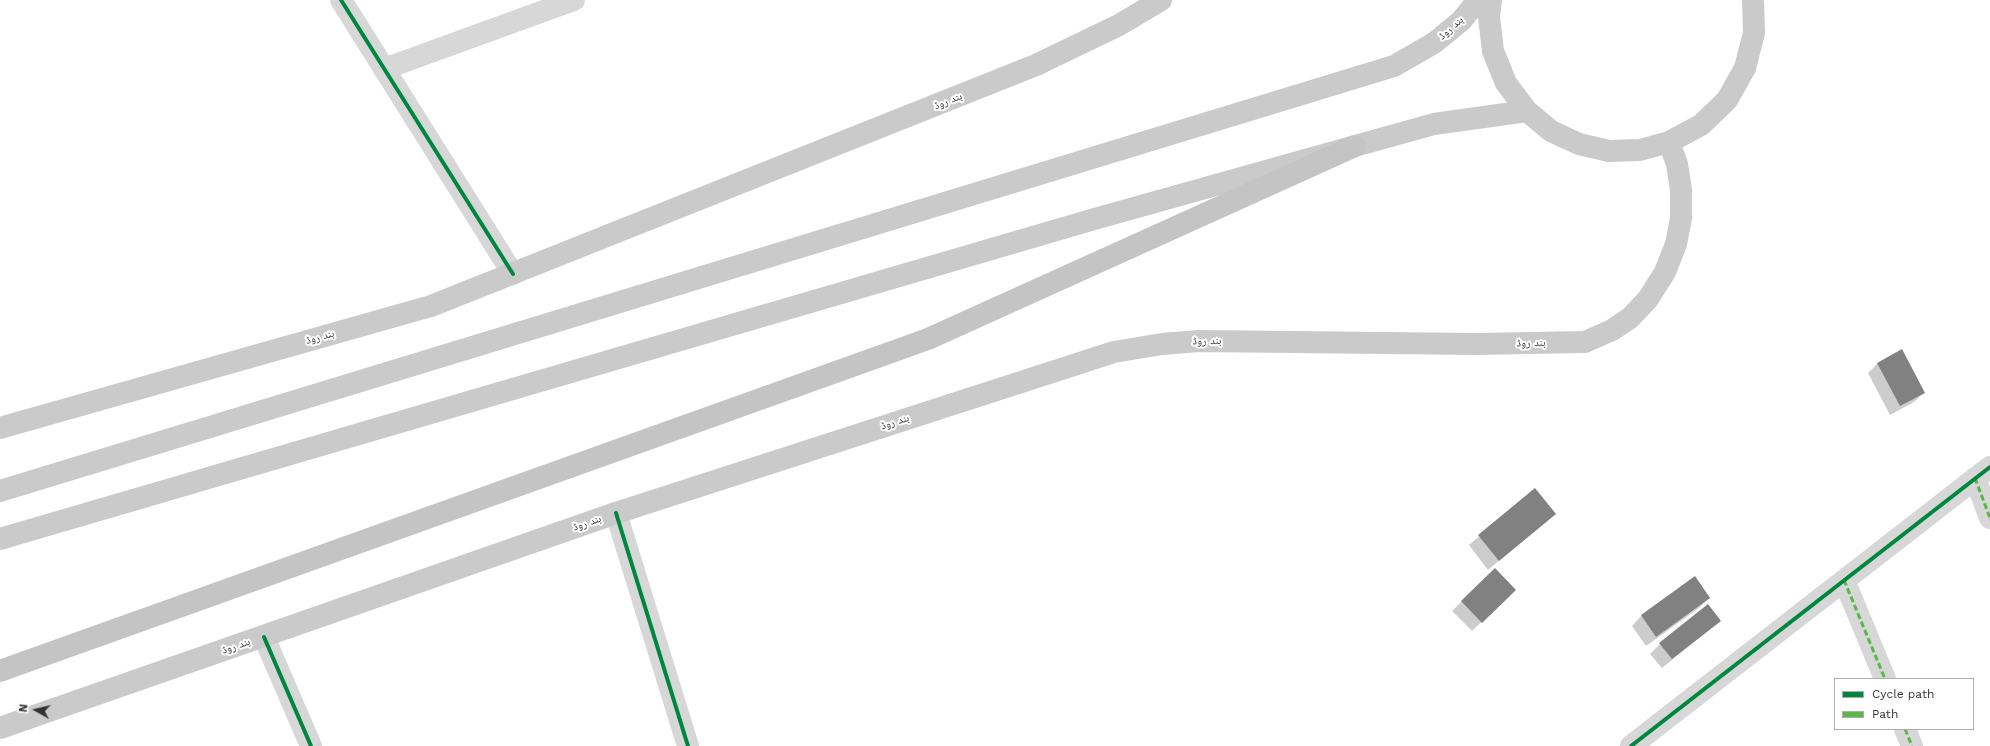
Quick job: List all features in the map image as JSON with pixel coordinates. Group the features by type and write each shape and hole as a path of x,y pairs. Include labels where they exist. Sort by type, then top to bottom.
{"highway":[{"path":"0,671 928,339 1355,146"}],"main road":[{"name":"بند روڈ","path":"0,428 431,306 1036,65 1118,25 1161,0"},
{"name":"بند روڈ","path":"0,491 1394,66 1434,43 1461,21 1478,0"},
{"path":"1491,0 1489,17 1493,51 1506,83 1527,111 1551,131 1579,144 1609,151 1640,150 1669,142 1701,125 1727,100 1745,68 1754,33 1753,0"},
{"path":"0,539 1091,220 1355,146 1434,124 1527,111"},
{"name":"بند روڈ","path":"0,728 616,513 1079,362 1136,347 1199,341 1477,344 1585,342 1612,330 1630,318 1648,299 1665,272 1676,244 1681,218 1681,190 1676,164 1669,142"}],"street":[{"path":"341,0 512,274"},
{"path":"384,69 574,0"},
{"path":"1631,746 1982,472 1990,518"},
{"path":"616,513 688,746"},
{"path":"1844,580 1885,678"},
{"path":"264,637 311,746"},
{"path":"1905,730 1912,746"}],"building":[{"path":"1902,349 1925,393 1900,406 1877,363"},
{"path":"1535,488 1556,514 1499,561 1478,535"},
{"path":"1495,568 1516,590 1482,623 1461,601"},
{"path":"1695,576 1710,598 1656,637 1641,615"},
{"path":"1708,604 1721,621 1672,659 1659,643"}],"marked path":[{"path":"1975,478 1990,518"},
{"path":"1844,580 1885,678"},
{"path":"1905,730 1912,746"}],"cycle path":[{"path":"341,0 513,274"},
{"path":"1631,746 1990,467"},
{"path":"616,513 688,746"},
{"path":"264,637 311,746"}]}
